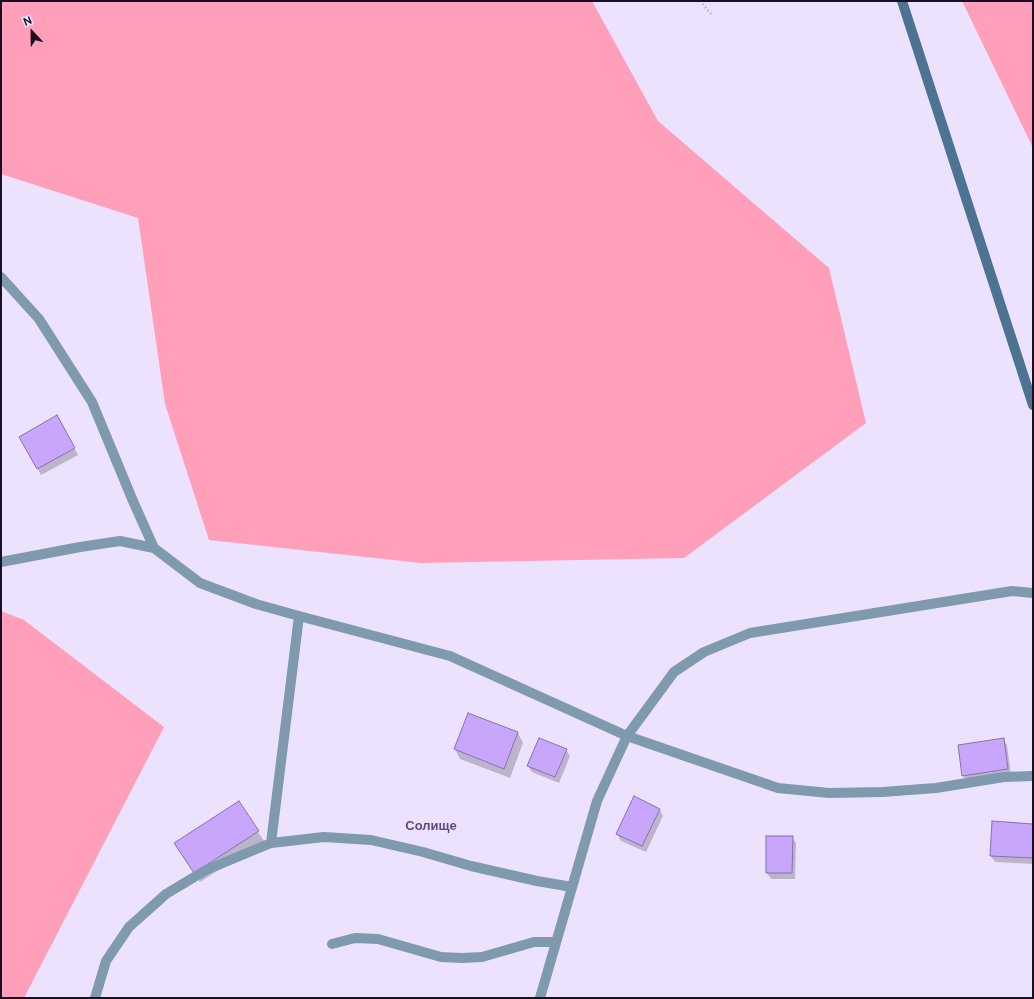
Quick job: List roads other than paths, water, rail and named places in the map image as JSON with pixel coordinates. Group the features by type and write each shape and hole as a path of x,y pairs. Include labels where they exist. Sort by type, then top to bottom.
{"street":[{"path":"902,1 1033,405"},
{"path":"1,277 39,319 92,402 154,548"},
{"path":"1,562 120,541 154,548 200,582 256,604 450,656 627,736 778,788 829,793 882,792 936,788 1004,777 1033,776"},
{"path":"540,998 597,801 627,736 674,672 704,652 750,633 1012,590 1033,593"},
{"path":"272,843 300,616"},
{"path":"95,998 106,961 129,927 166,894 206,870 272,843 324,837 371,840 530,880 572,887"},
{"path":"332,944 355,938 378,939 441,957 462,958 482,957 534,942 556,942"}],"district":[{"name":"Солище","path":"431,827"}]}
